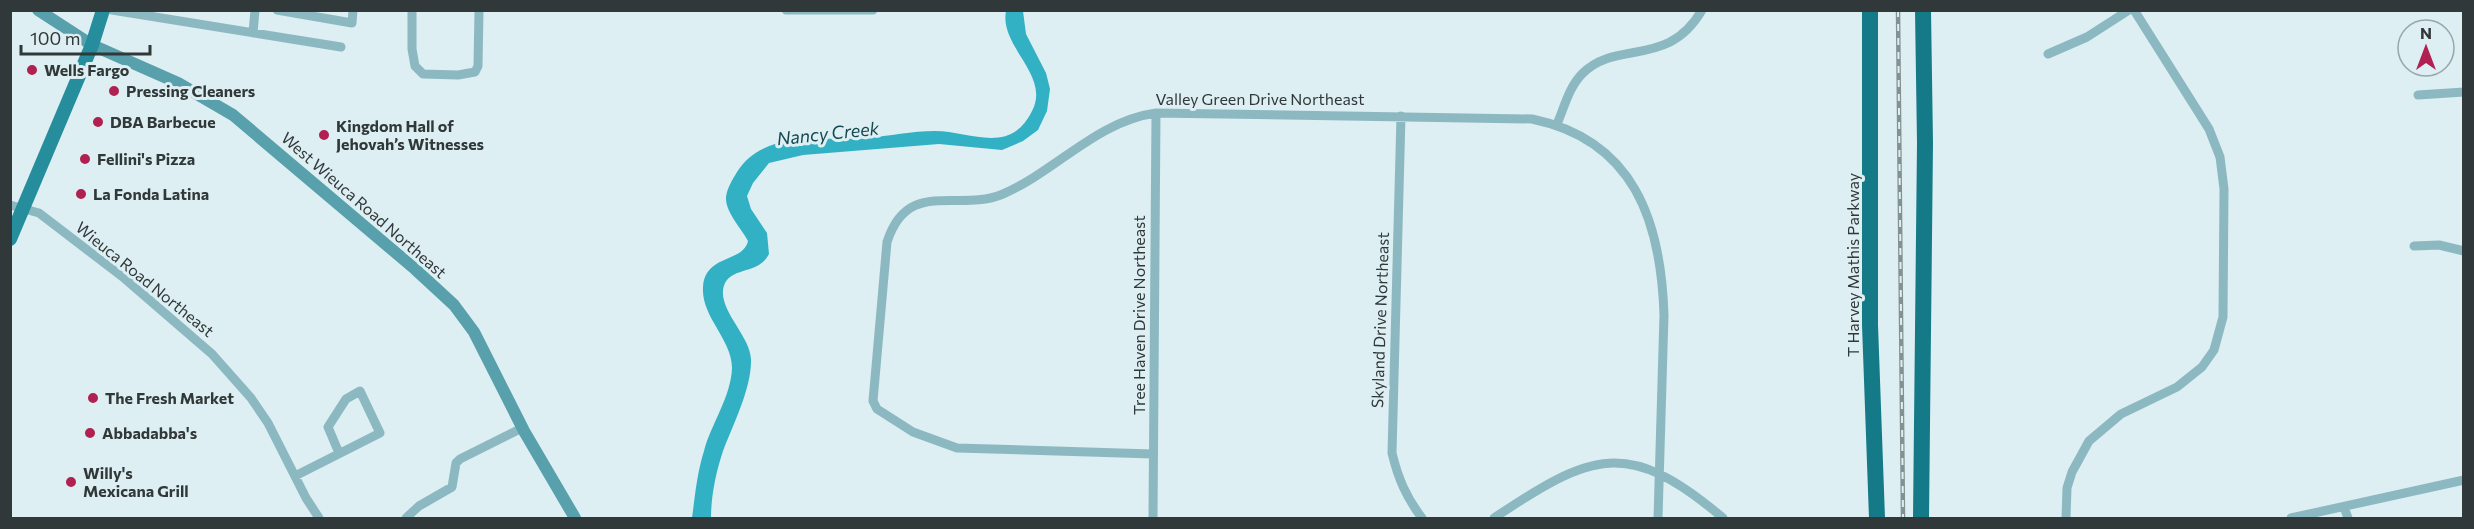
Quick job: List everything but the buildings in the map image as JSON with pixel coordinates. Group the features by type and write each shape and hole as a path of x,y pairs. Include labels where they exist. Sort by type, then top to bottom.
{"highway":[{"name":"T Harvey Mathis Parkway","path":"1869,10 1870,325 1877,519"},
{"path":"1921,519 1925,155 1923,10"}],"main road":[{"path":"10,239 17,206 92,45 103,10"}],"street":[{"name":"West Wieuca Road Northeast","path":"38,10 92,45 178,83 233,115 415,269 464,318 522,429 575,519"},
{"path":"112,10 341,46"},
{"path":"253,33 255,10"},
{"path":"277,10 352,23 353,10"},
{"path":"412,10 416,66 423,74 441,76 475,72 478,66 479,10"},
{"path":"786,10 873,10"},
{"path":"1557,124 1572,89 1589,68 1608,59 1665,45 1683,35 1702,10"},
{"path":"2048,54 2087,38 2132,10 2209,129 2217,149 2224,189 2223,317 2214,350 2202,367 2177,387 2121,414 2089,441 2072,472 2067,488 2066,519"},
{"path":"2418,95 2463,92"},
{"name":"Valley Green Drive Northeast","path":"1153,454 957,448 913,432 877,409 873,401 887,242 892,228 901,215 913,206 928,200 979,200 1003,194 1039,176 1120,122 1137,115 1156,113 1514,117 1557,124 1597,147 1632,183 1650,219 1659,256 1664,293 1658,519"},
{"name":"Tree Haven Drive Northeast","path":"1153,519 1156,113"},
{"name":"Skyland Drive Northeast","path":"1401,116 1392,453 1397,475 1406,495 1422,519"},
{"name":"Wieuca Road Northeast","path":"17,206 39,213 124,278 212,354 251,398 273,432 319,519"},
{"path":"2414,246 2439,245 2463,251"},
{"path":"295,476 380,433 360,391 346,399 328,427 339,453"},
{"path":"406,519 419,506 452,487 456,463 460,459 522,429"},
{"path":"1494,519 1580,468 1617,462 1660,473 1723,519"},
{"path":"2291,519 2463,480"},
{"path":"2344,507 2348,519"}],"water":[{"path":"1006,11 1023,11 1026,34 1046,73 1050,89 1047,111 1038,130 1023,141 1002,150 939,144 803,155 769,163 753,183 747,196 751,209 767,233 769,254 759,265 729,278 723,292 728,311 749,350 751,359 748,382 718,467 711,518 692,518 696,484 707,441 725,400 731,379 731,357 707,308 703,287 705,276 710,269 739,253 748,241 726,203 730,184 737,172 749,158 763,149 796,140 867,138 926,131 988,138 1012,133 1023,125 1032,111 1036,98 1035,85 1030,73 1010,37 1006,24"}],"railway":[{"path":"1898,10 1903,518"}],"place":[{"name":"Wells Fargo","path":"32,70"},
{"name":"Pressing Cleaners","path":"114,91"},
{"name":"DBA Barbecue","path":"98,122"},
{"name":"Kingdom Hall of Jehovah’s Witnesses","path":"324,135"},
{"name":"Fellini's Pizza","path":"85,159"},
{"name":"La Fonda Latina","path":"81,194"},
{"name":"The Fresh Market","path":"93,398"},
{"name":"Abbadabba's","path":"90,433"},
{"name":"Willy's Mexicana Grill","path":"71,482"}],"water label":[{"name":"Nancy Creek","path":"828,134"}]}
